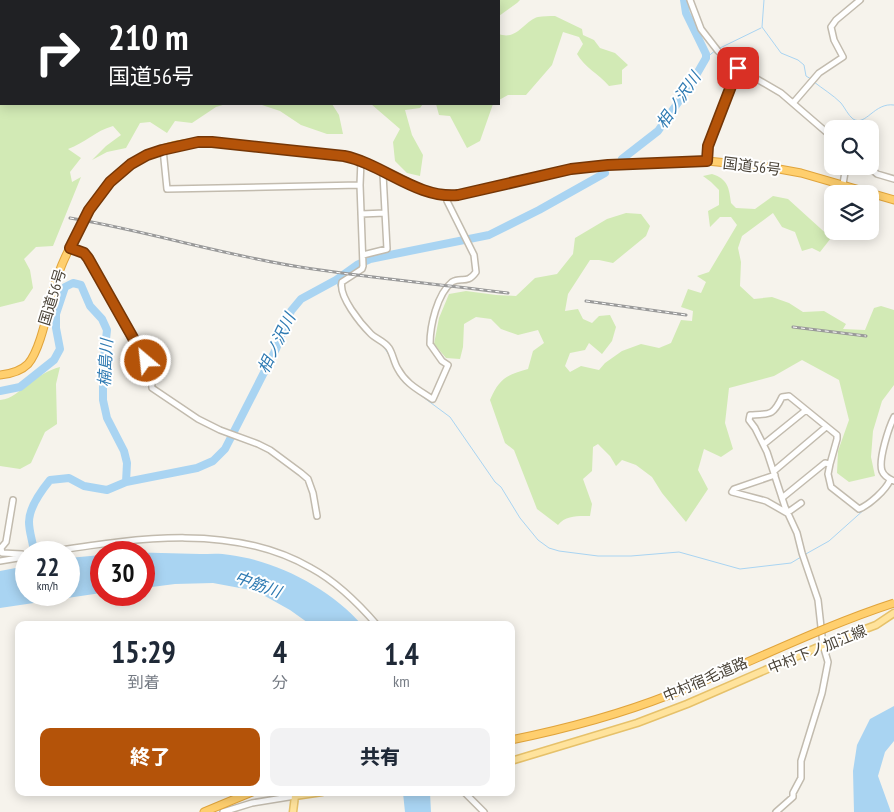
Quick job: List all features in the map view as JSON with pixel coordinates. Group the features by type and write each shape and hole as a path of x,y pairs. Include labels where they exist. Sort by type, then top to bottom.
{"highway":[{"name":"国道56号","path":"0,375 18,370 27,365 33,356 57,276 89,210 110,182 131,164 147,155 198,142 344,156 361,160 430,193 447,196 571,169 608,165 707,161 768,166 801,172 894,200"},
{"name":"中村宿毛道路","path":"515,739 599,719 643,704 819,631 894,603"},
{"path":"204,812 241,796"}],"main road":[{"name":"中村下ノ加江線","path":"515,760 644,721 823,645 876,625 894,613"},
{"path":"294,812 295,796"}],"street":[{"path":"690,0 701,29 716,49 738,68 794,102 824,130"},
{"path":"794,102 819,73 842,57 834,40 831,27 836,20 860,0"},
{"path":"707,161 708,146 738,68"},
{"path":"162,150 167,188 360,185"},
{"path":"361,160 363,266 362,269 342,282 342,292 372,336 389,348 397,368 404,379 433,399 448,365 442,361 430,344 433,319 445,290 455,280 467,280 472,278 476,272 474,255 447,201 447,196"},
{"path":"363,257 387,249 384,171"},
{"path":"844,184 845,175"},
{"path":"879,175 894,180"},
{"path":"361,214 385,213"},
{"path":"70,248 84,253 88,258 146,361 151,375 152,388 198,418 270,450 308,479 313,493 317,516"},
{"path":"776,812 793,797 793,793 802,778 800,761 822,693 828,662 823,645 818,600 797,533 787,513 764,444 749,420 750,415 776,410 782,397 785,395 837,435 838,439 828,474 831,487 859,509 864,507 892,480 882,470 881,464 884,445 894,417"},
{"path":"764,444 806,410"},
{"path":"787,513 766,501 732,492 734,489 774,473 826,427"},
{"path":"782,498 826,463 830,464"},
{"path":"13,500 6,542 1,548 3,554 15,554"},
{"path":"787,513 801,503"},
{"path":"80,548 184,539 231,541 256,546 288,556 318,572 347,594 373,621"},
{"path":"0,561 15,559"},
{"path":"223,812 252,803 295,796"},
{"path":"468,796 484,812"}],"green space":[{"path":"500,0 520,0 500,15"},
{"path":"555,16 582,29 583,35 594,40 600,48 615,53 628,65 622,70 622,84 609,86 577,54 583,44 579,37 563,32 552,65 526,95 508,95 500,99 500,34 511,35 533,19"},
{"path":"0,105 223,105 216,107 192,123 175,121 167,133 150,122 140,123 126,148 107,152 92,160 121,135 113,126 68,149 81,158 70,172 72,182 81,177 53,246 36,247 24,259 30,270 33,288 24,301 0,307"},
{"path":"262,105 333,105 339,115 343,134 327,134 301,125 280,111"},
{"path":"372,105 422,105 420,108 405,110 412,135 423,155 420,176 407,173 395,161 393,142 400,129"},
{"path":"436,105 493,105 480,141 467,148 450,116 439,115"},
{"path":"712,174 725,181 731,203 736,208 755,209 773,196 788,199 824,232 824,240 829,240 820,252 812,248 802,251 795,232 782,227 773,213 742,236 738,248 741,262 740,286 754,299 772,297 789,303 803,312 824,311 846,324 843,329 865,330 874,308 881,306 894,310 894,385 882,401 873,431 871,457 875,476 849,482 837,473 838,451 849,420 839,380 802,360 774,376 729,388 725,423 733,449 721,457 704,449 698,470 708,489 686,522 662,493 652,477 636,465 622,460 616,466 610,456 598,444 593,447 592,471 583,479 592,504 590,516 568,518 558,525 537,509 514,450 505,443 490,400 504,379 514,373 528,369 533,351 544,343 538,330 518,335 501,329 491,319 476,317 464,324 463,347 460,359 446,358 434,344 439,318 449,294 466,291 516,296 535,278 557,274 573,254 575,238 607,219 626,213 641,214 650,226 646,236 613,263 590,260 568,294 565,311 578,309 583,319 592,323 599,316 610,315 616,327 612,341 602,354 589,343 585,350 570,353 565,366 570,372 581,366 599,370 605,363 622,351 641,344 659,348 671,343 681,320 692,321 693,311 681,307 688,289 701,293 706,282 697,276 709,272 737,225 731,217 720,217 710,227 708,211 719,205 719,190 703,176"},
{"path":"60,367 56,384 57,424 45,432 31,463 20,469 0,466 0,400 12,396 39,376"}],"water":[{"name":"中筋川","path":"155,553 222,554 248,558 284,570 302,579 335,600 358,621 305,621 256,591 213,583 155,587"},
{"path":"90,556 90,595 80,596 80,557"},
{"path":"15,568 15,606 0,608 0,571"},
{"path":"894,706 894,741 885,752 878,776 891,812 854,812 853,771 857,745 870,719"},
{"path":"403,796 430,796 431,812 405,812"}],"waterway":[{"name":"相ノ沢川","path":"622,159 658,131 691,84 706,58 706,54 686,13 684,0"},
{"path":"764,0 762,27 781,53 798,60 804,65 806,76 811,79"},
{"path":"720,48 761,28"},
{"path":"706,58 716,50"},
{"path":"814,82 838,100 851,117 858,121 881,107 894,105"},
{"name":"相ノ沢川","path":"32,541 29,522 31,511 50,480 69,478 84,486 107,490 126,482 197,468 213,461 225,449 276,349 291,311 301,299 370,259 489,235 539,210 605,173"},
{"path":"336,280 342,298"},
{"name":"楠島川","path":"0,391 20,387 54,360 60,349 56,328 56,314 65,287 73,283 81,285 90,306 102,319 107,330 103,367 103,400 107,418 124,451 127,463 126,482"},
{"path":"381,344 404,383 450,417 495,482 501,487 520,518 538,540 549,548 598,556 631,556 679,552 740,569 791,563 801,557"},
{"path":"804,555 829,541 866,508"}],"railway":[{"path":"70,218 300,267 508,293"},
{"path":"586,301 686,315"},
{"path":"793,327 866,336"}],"route":[{"path":"146,361 88,258 84,253 70,248 89,210 99,195 118,174 147,155 183,144 212,142 344,156 361,160 430,193 447,196 571,169 608,165 707,161 708,146 738,68"}]}
